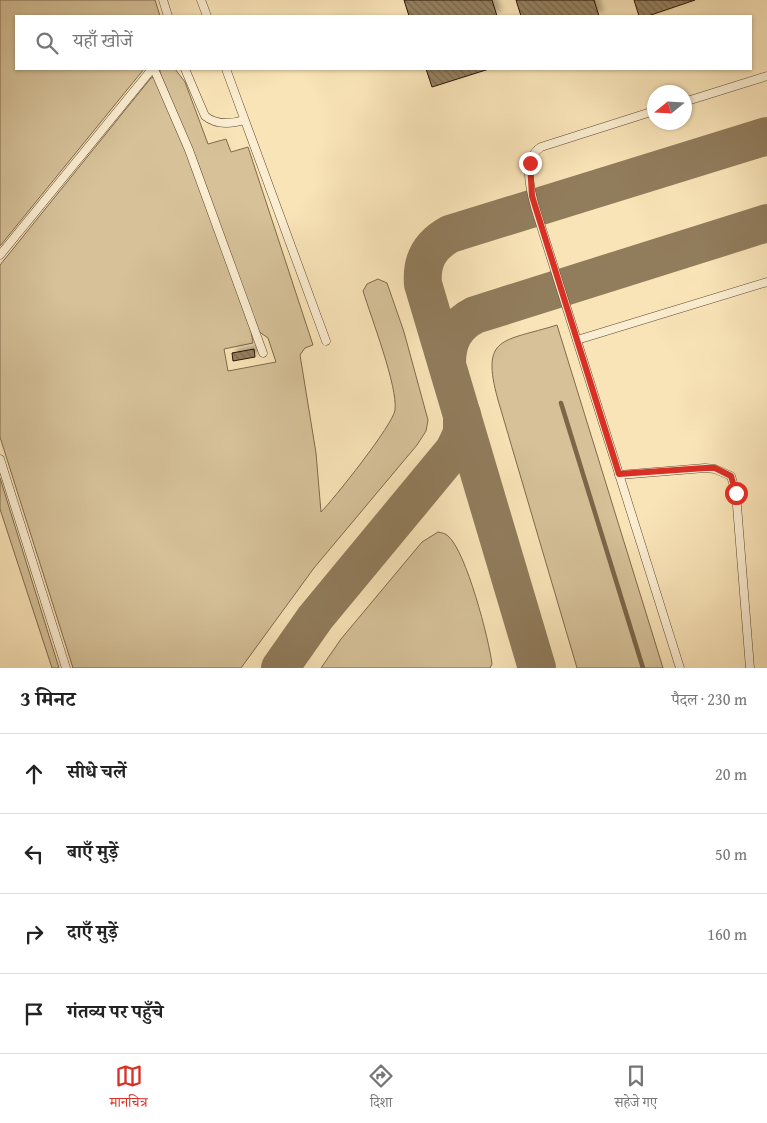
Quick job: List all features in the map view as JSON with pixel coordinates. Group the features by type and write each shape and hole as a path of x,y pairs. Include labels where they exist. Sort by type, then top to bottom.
{"lane":[{"path":"163,0 168,15"},
{"path":"202,0 207,15"},
{"path":"0,255 152,70"},
{"path":"153,70 196,167 263,353"},
{"path":"185,70 205,116 212,121 221,123 244,120"},
{"path":"226,70 326,341"},
{"path":"692,99 767,76"},
{"path":"647,113 547,144 538,149 531,158 530,180 532,196 680,668"},
{"path":"577,340 767,282"},
{"path":"0,459 66,668"},
{"path":"619,474 715,468 731,476 736,493 750,668"}],"shaded area":[{"path":"0,0 155,0 160,15 15,15 15,70 143,70 0,246"},
{"path":"160,70 176,70 185,82 208,144 226,139 231,152 248,147 313,345 305,348 300,355 316,453 321,512 374,446 395,410 395,399 388,369 363,291 367,284 378,279 387,283 404,332 428,420 426,431 417,445 314,568 241,668 73,668 0,437 0,265 151,78 154,77 192,166 251,331 253,343 224,349 228,371 276,362 268,338 258,331 198,164"},
{"path":"557,325 663,668 577,668 498,400 493,379 492,363 495,352 500,344 522,335"},
{"path":"0,478 59,668 52,668 0,509"},
{"path":"438,532 447,535 455,545 469,576 486,636 492,664 490,668 321,668 341,639 422,542"}],"building":[{"path":"404,0 492,0 497,15 409,15"},
{"path":"516,0 594,0 599,15 521,15"},
{"path":"634,0 695,0 651,15 639,15"},
{"path":"426,70 486,70 432,87"},
{"path":"254,349 255,357 233,361 232,353"}],"waterway":[{"path":"561,403 643,668"}],"taxiway":[{"path":"537,668 423,284 425,261 437,243 450,234 767,136"},
{"path":"447,363 447,355 454,334 462,324 475,315 767,223"},
{"path":"280,668 315,618 454,450 462,433 462,415"}],"route":[{"path":"530,163 532,196 619,474 715,468 731,476 735,484 736,493"}]}
